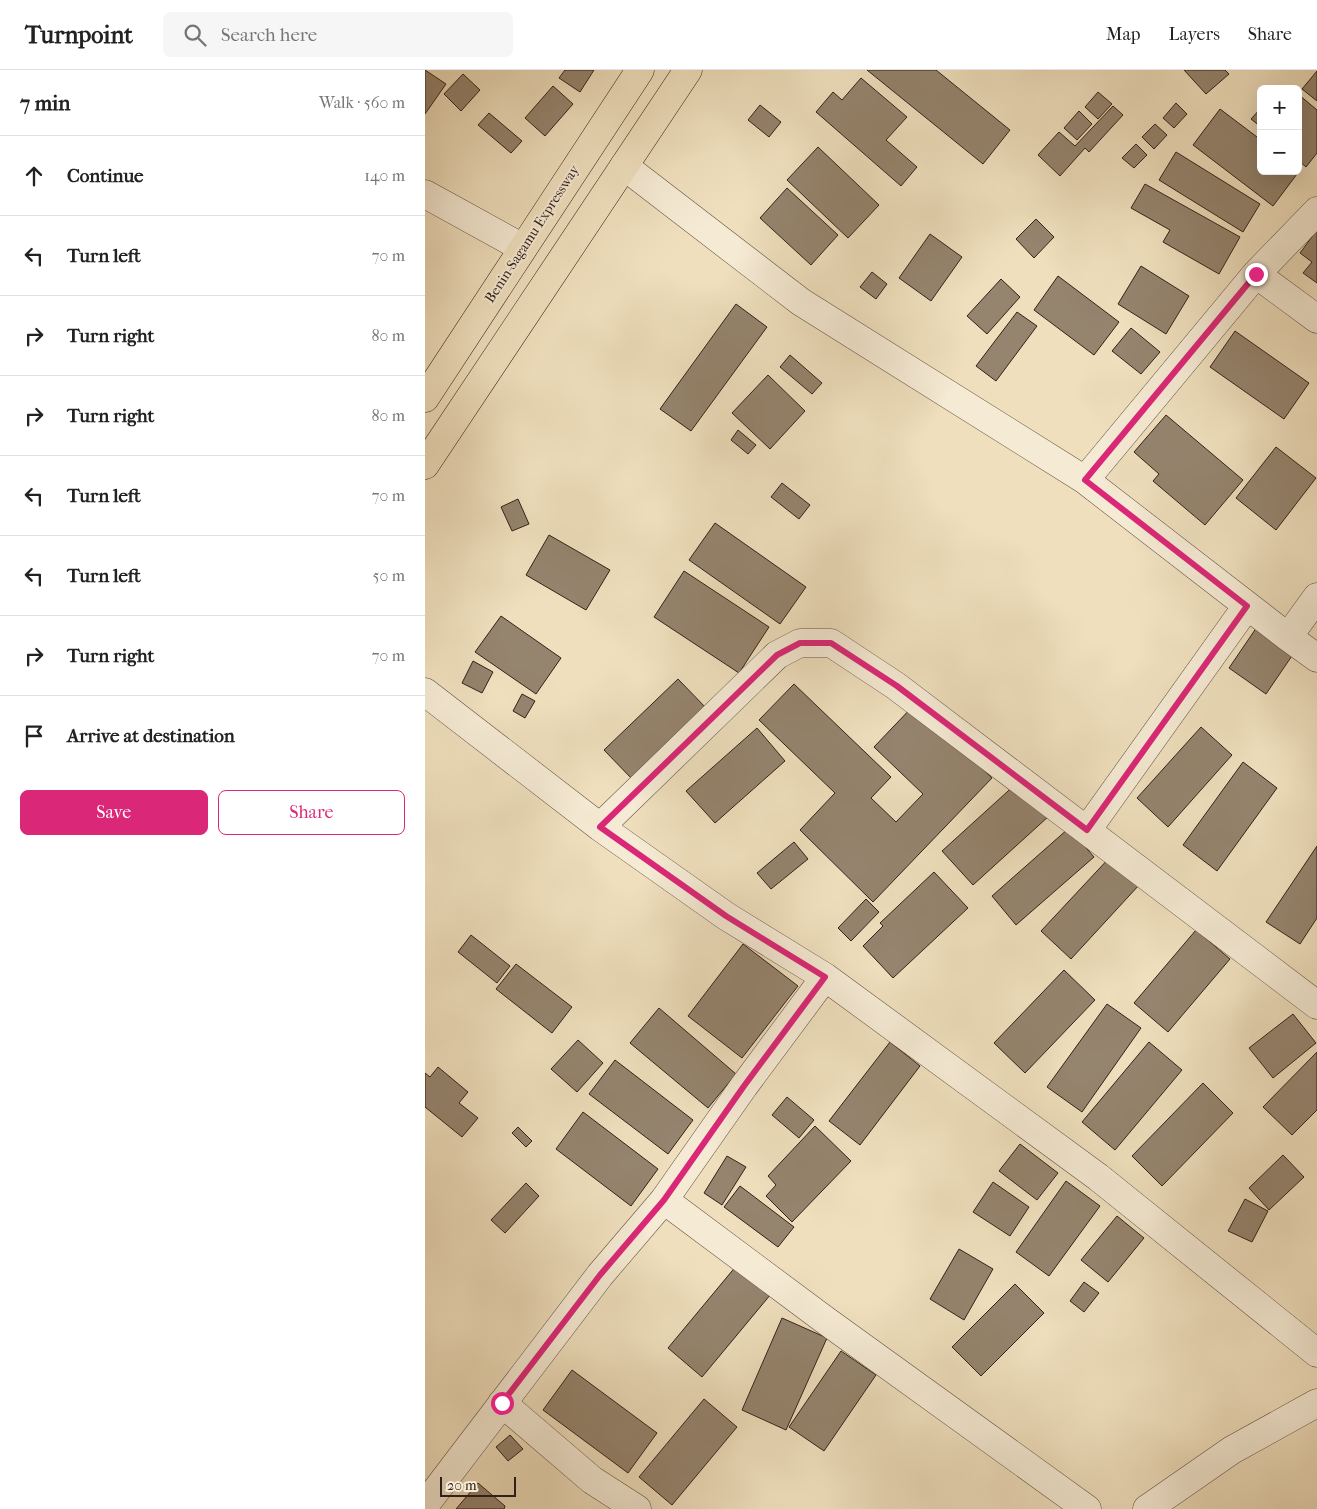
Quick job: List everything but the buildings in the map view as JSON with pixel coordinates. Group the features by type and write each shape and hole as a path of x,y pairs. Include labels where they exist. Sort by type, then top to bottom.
{"highway":[{"name":"Benin-Sagamu Expressway","path":"425,398 640,70"},
{"path":"425,465 688,70"}],"street":[{"path":"625,166 801,302 1085,480 1288,638 1317,658"},
{"path":"425,194 523,248"},
{"path":"1085,480 1256,274 1317,211"},
{"path":"1256,274 1317,319"},
{"path":"1288,638 1317,597"},
{"path":"1087,830 1247,606"},
{"path":"600,827 777,655 800,643 831,643 897,686 1317,1005"},
{"path":"425,692 600,827 726,916 825,977 1098,1176 1317,1353"},
{"path":"425,1505 600,1275 664,1200 744,1086 825,977"},
{"path":"664,1200 825,1320 1087,1509"},
{"path":"1147,1509 1232,1450 1317,1402"},
{"path":"502,1403 592,1480 637,1509"}],"route":[{"path":"502,1403 600,1275 664,1200 744,1086 825,977 726,916 600,827 777,655 800,643 831,643 897,686 1087,830 1247,606 1085,480 1256,274"}]}
